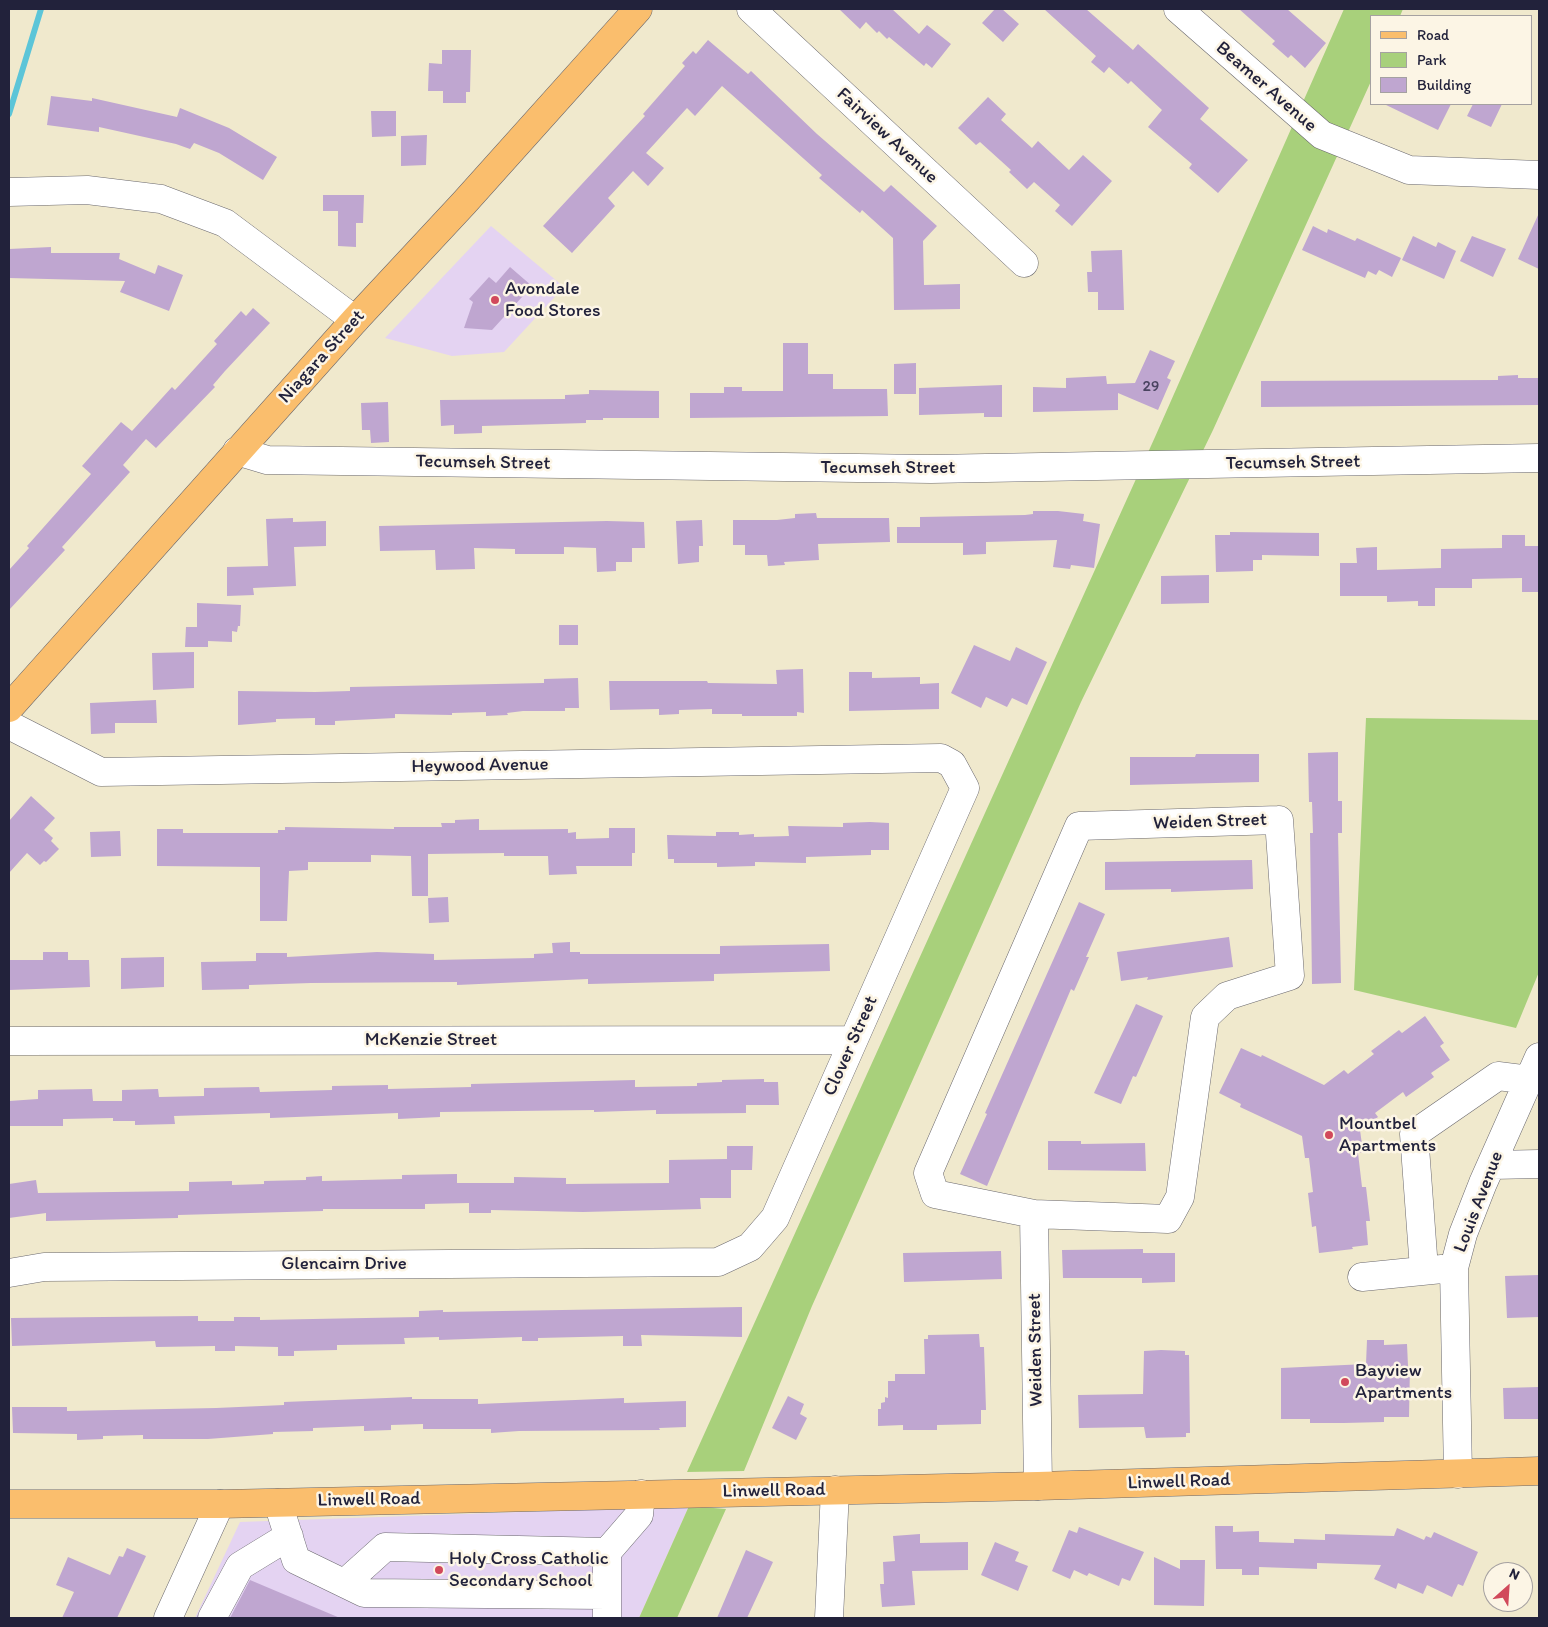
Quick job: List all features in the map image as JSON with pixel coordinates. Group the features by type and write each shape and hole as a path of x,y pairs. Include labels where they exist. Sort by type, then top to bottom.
{"main road":[{"name":"Niagara Street","path":"9,708 237,451 638,9"},
{"name":"Linwell Road","path":"9,1504 220,1504 1038,1486 1539,1471"}],"street":[{"name":"Fairview Avenue","path":"751,9 1024,263"},
{"name":"Beamer Avenue","path":"1178,9 1322,135 1409,170 1536,168"},
{"path":"9,192 87,190 161,198 225,223 355,320"},
{"name":"Tecumseh Street","path":"237,451 268,460 931,469 1539,458"},
{"name":"Heywood Avenue","path":"9,725 102,772 941,758 952,764 957,773"},
{"name":"Clover Street","path":"680,1262 718,1262 750,1247 775,1218 965,788 957,773"},
{"name":"Weiden Street","path":"1279,820 1290,976 1227,996 1206,1017 1180,1197 1168,1219 1034,1214 935,1194 928,1173 1079,826 1279,820"},
{"name":"McKenzie Street","path":"9,1041 853,1040"},
{"path":"1424,1269 1414,1134 1498,1076 1534,1069"},
{"name":"Louis Avenue","path":"1458,1474 1454,1268 1463,1234 1534,1069"},
{"path":"1492,1165 1539,1164"},
{"name":"Weiden Street","path":"1034,1214 1038,1486"},
{"name":"Glencairn Drive","path":"9,1273 44,1267 680,1262"},
{"path":"1362,1277 1424,1269 1454,1268"},
{"path":"830,1618 836,1490"},
{"path":"278,1502 296,1560 364,1593 606,1607 607,1552 639,1515 641,1494"},
{"path":"202,1618 171,1612 220,1504"},
{"path":"212,1618 240,1566 289,1536"},
{"path":"344,1583 385,1547 607,1552"}],"shaded area":[{"path":"491,226 564,287 504,352 452,356 385,338"},
{"name":"Holy Cross Catholic Secondary School","path":"689,1506 639,1618 195,1618 240,1522"}],"green space":[{"path":"1344,9 1403,9 1400,15 1370,15 1370,83 1213,430 1081,702 812,1306 744,1471 687,1472 1155,437"},
{"path":"1366,718 1539,720 1539,972 1516,1028 1354,990"},
{"path":"689,1506 726,1509 677,1618 639,1618"}],"building":[{"path":"839,9 892,9 919,34 927,25 951,44 932,68 926,63 924,66 889,37 887,39 879,31 877,33 866,22 860,29"},
{"path":"995,9 1002,9 1019,24 1003,42 982,23"},
{"path":"1044,9 1086,9 1133,50 1138,44 1209,108 1200,119 1248,160 1218,193 1189,168 1192,164 1148,127 1162,110 1131,81 1128,84 1109,67 1104,73 1091,62 1096,56"},
{"path":"1239,9 1287,9 1326,43 1305,68 1291,55 1288,58 1272,44 1275,41"},
{"path":"708,40 748,74 751,71 817,134 884,192 891,185 937,226 923,241 924,285 960,284 960,309 894,310 893,238 862,210 860,213 819,178 822,175 722,86 695,116 687,108 646,153 664,168 648,186 633,171 608,198 615,206 572,253 543,226 645,116 643,114 685,66 682,63 693,51 696,54"},
{"path":"442,50 471,50 470,92 466,92 466,103 443,103 443,91 428,91 429,63 442,64"},
{"path":"51,96 92,101 92,98 177,117 180,108 229,128 277,157 263,180 219,153 194,143 190,149 176,144 99,127 99,132 47,125"},
{"path":"988,97 1006,114 1001,120 1032,148 1038,141 1069,170 1083,155 1112,181 1072,226 1055,211 1060,205 1034,182 1027,189 1009,172 1011,170 980,142 976,145 958,128"},
{"path":"1386,105 1450,105 1438,130"},
{"path":"1472,105 1502,105 1491,127 1467,116"},
{"path":"371,111 396,111 396,136 372,137"},
{"path":"427,135 426,165 401,166 401,136"},
{"path":"323,195 364,195 363,223 356,223 356,247 338,246 338,211 323,211"},
{"path":"1539,213 1539,269 1518,259"},
{"path":"1313,226 1327,233 1328,229 1355,241 1357,238 1401,258 1392,277 1379,270 1376,275 1368,271 1365,278 1302,250"},
{"path":"1413,236 1436,247 1438,242 1456,251 1444,279 1402,260"},
{"path":"1472,236 1506,249 1493,277 1460,261"},
{"path":"51,247 51,253 120,253 119,259 155,274 158,265 183,275 169,311 120,292 125,281 9,278 9,249"},
{"path":"1122,250 1124,310 1098,310 1098,292 1088,292 1087,272 1092,272 1091,251"},
{"name":"Avondale Food Stores","path":"510,267 532,286 492,330 464,328 473,302 469,299 489,277 496,283"},
{"path":"253,308 270,323 225,371 213,385 215,387 156,448 146,439 123,465 130,472 62,547 65,550 9,610 9,570 29,548 27,546 91,474 82,466 121,422 132,431 172,387 175,390 217,344 214,341 241,311 246,316"},
{"path":"783,343 808,343 808,374 833,374 833,389 887,389 888,416 690,418 690,393 724,393 724,387 742,387 742,391 783,391"},
{"path":"1150,350 1175,361 1167,378 1171,380 1158,410 1118,393 1118,410 1033,412 1033,387 1066,388 1066,378 1106,376 1107,384 1135,383"},
{"path":"916,363 916,394 894,394 894,364"},
{"path":"1518,375 1518,378 1539,378 1539,405 1261,407 1261,381 1498,380 1498,376"},
{"path":"1002,385 1002,417 984,417 984,413 919,415 919,388"},
{"path":"589,390 659,391 659,418 603,418 603,420 586,420 586,423 482,426 482,433 454,434 454,425 441,426 440,400 565,399 565,395 589,394"},
{"path":"388,402 389,442 371,443 370,430 362,430 361,403"},
{"path":"1033,511 1084,514 1083,521 1100,524 1094,568 1071,565 1070,569 1053,567 1057,540 986,542 986,554 963,555 963,543 897,543 897,527 920,527 920,517 1025,515 1033,514"},
{"path":"816,513 817,518 889,518 890,542 818,544 819,560 784,562 785,565 768,566 767,555 745,555 745,545 733,545 733,520 777,520 795,518 795,514"},
{"path":"293,518 293,522 326,521 326,546 294,547 296,586 253,588 254,595 227,596 227,567 268,566 266,519"},
{"path":"702,520 703,546 699,546 699,562 678,564 676,521"},
{"path":"607,521 644,522 645,548 632,548 632,562 616,562 616,571 597,572 596,548 564,547 564,554 515,554 515,549 474,548 475,569 436,570 435,550 380,551 379,526"},
{"path":"1230,532 1319,533 1319,556 1262,555 1262,560 1253,560 1253,571 1216,572 1215,535 1230,535"},
{"path":"1502,535 1525,535 1525,546 1539,546 1539,592 1522,592 1522,578 1472,579 1472,588 1435,588 1435,606 1418,606 1418,601 1387,602 1387,596 1340,596 1340,563 1357,563 1356,548 1377,547 1377,570 1441,568 1441,549 1502,548"},
{"path":"1209,575 1209,603 1161,604 1161,576"},
{"path":"197,603 241,605 240,626 238,626 237,632 232,631 232,642 208,641 208,647 185,647 186,627 197,627"},
{"path":"559,625 578,625 578,645 559,645"},
{"path":"974,645 1010,661 1016,647 1047,662 1027,705 1012,698 1007,707 986,697 981,708 951,693"},
{"path":"194,652 194,688 153,690 152,653"},
{"path":"803,669 804,713 797,712 797,716 712,714 712,709 679,710 679,714 659,715 659,709 610,710 609,681 707,681 708,683 777,684 776,670"},
{"path":"849,672 872,672 872,678 920,677 920,684 939,683 939,709 849,711"},
{"path":"578,678 579,708 565,708 565,711 523,711 507,713 508,715 486,716 486,712 452,713 452,715 395,714 395,718 335,721 335,725 315,725 315,718 276,719 276,722 238,725 238,691 350,691 350,687 544,683 544,679"},
{"path":"156,700 157,723 115,723 115,733 91,734 90,703"},
{"path":"1338,752 1338,801 1342,801 1342,833 1338,833 1341,983 1312,984 1310,833 1313,833 1312,802 1309,802 1308,753"},
{"path":"1196,754 1259,754 1259,782 1130,785 1130,757 1195,757"},
{"path":"31,796 55,818 44,830 53,838 51,841 59,849 46,862 44,861 40,865 27,853 9,873 9,821"},
{"path":"479,819 479,830 568,829 568,833 576,832 576,839 609,838 609,828 635,828 635,853 632,853 632,866 576,866 577,874 549,875 548,856 504,856 504,853 428,854 428,896 412,896 411,856 371,855 371,862 308,862 308,870 289,871 287,921 260,921 260,867 157,866 157,829 183,829 183,833 278,833 278,830 285,830 285,827 394,829 394,827 442,827 441,823 455,823 455,820"},
{"path":"843,823 889,823 889,850 871,850 871,855 806,857 806,863 755,862 755,866 717,867 717,863 674,863 674,859 668,859 667,835 716,836 716,832 739,832 739,835 754,834 754,837 789,836 788,826 843,827"},
{"path":"120,831 121,856 91,857 90,832"},
{"path":"1252,860 1253,889 1171,892 1171,889 1105,890 1105,862"},
{"path":"448,897 449,922 429,923 428,898"},
{"path":"1079,902 1105,914 1086,957 1089,957 1074,991 1071,989 987,1186 960,1174 987,1114 985,1113"},
{"path":"1229,937 1233,967 1147,980 1148,977 1121,981 1117,952"},
{"path":"570,942 570,952 580,952 580,954 720,954 720,946 829,944 830,971 714,974 714,981 588,984 588,979 457,985 457,982 311,983 249,985 249,989 202,990 201,962 256,961 256,953 287,953 287,957 377,952 434,954 434,960 534,958 534,954 553,953 552,943"},
{"path":"43,952 68,952 68,960 89,960 90,987 9,990 9,960 43,960"},
{"path":"164,957 164,987 121,989 121,958"},
{"path":"1136,1004 1163,1016 1136,1077 1133,1076 1121,1104 1094,1093"},
{"name":"Mountbel Apartments","path":"1425,1016 1444,1043 1440,1046 1450,1060 1431,1073 1434,1077 1406,1097 1403,1092 1375,1113 1378,1117 1360,1130 1363,1152 1358,1153 1362,1187 1366,1187 1370,1221 1366,1221 1368,1245 1352,1247 1353,1249 1319,1253 1316,1226 1312,1227 1308,1193 1313,1192 1309,1158 1305,1158 1302,1136 1240,1107 1241,1104 1219,1093 1241,1048 1261,1057 1262,1055 1324,1085 1344,1070 1348,1074 1374,1054 1371,1051 1399,1030 1402,1033"},
{"path":"764,1079 764,1082 778,1082 779,1105 746,1105 746,1113 656,1114 656,1110 440,1112 440,1117 398,1119 398,1113 270,1118 270,1113 174,1116 175,1124 135,1125 135,1121 113,1121 113,1118 63,1119 63,1126 9,1126 9,1101 38,1099 38,1090 92,1089 93,1101 122,1101 122,1090 158,1089 159,1097 204,1096 204,1088 259,1087 260,1092 332,1090 332,1086 388,1085 388,1089 471,1087 471,1084 635,1080 635,1087 697,1086 697,1083 722,1082 722,1080"},
{"path":"1048,1141 1081,1141 1081,1144 1145,1143 1146,1171 1048,1170"},
{"path":"727,1146 753,1146 752,1170 731,1170 731,1198 700,1198 701,1209 583,1212 491,1210 491,1213 469,1213 469,1203 425,1204 425,1209 323,1209 323,1211 178,1215 178,1218 46,1221 46,1213 9,1218 9,1184 36,1180 38,1193 189,1191 189,1182 232,1181 232,1185 264,1184 264,1181 306,1180 306,1177 322,1176 322,1181 402,1179 402,1175 457,1174 457,1183 514,1183 514,1177 566,1178 566,1184 669,1183 669,1160 727,1159"},
{"path":"1143,1249 1143,1253 1175,1253 1175,1282 1142,1283 1142,1278 1063,1278 1062,1250"},
{"path":"1001,1251 1002,1279 904,1282 903,1253"},
{"path":"1539,1275 1539,1317 1507,1318 1505,1276"},
{"path":"742,1307 742,1337 641,1335 642,1346 623,1346 623,1336 538,1338 538,1341 522,1341 522,1337 439,1340 439,1337 404,1338 405,1344 337,1345 337,1350 294,1351 294,1356 278,1356 278,1347 235,1346 235,1351 215,1351 215,1346 156,1347 155,1341 12,1346 11,1318 198,1316 198,1321 234,1321 234,1317 260,1317 260,1320 419,1317 419,1311 443,1310 443,1312"},
{"path":"979,1334 980,1347 984,1347 986,1410 981,1410 981,1424 937,1425 937,1430 903,1430 903,1425 878,1426 878,1409 881,1409 881,1403 885,1402 885,1397 888,1398 888,1381 895,1381 895,1374 925,1374 924,1339 928,1339 928,1335"},
{"name":"Bayview Apartments","path":"1367,1340 1384,1340 1384,1345 1407,1344 1408,1366 1410,1366 1409,1417 1384,1417 1384,1422 1344,1423 1310,1423 1310,1419 1281,1419 1281,1368 1366,1364"},
{"path":"1144,1351 1185,1351 1185,1355 1189,1355 1190,1433 1186,1433 1186,1437 1146,1438 1144,1427 1079,1428 1078,1395 1143,1394"},
{"path":"1539,1387 1539,1419 1504,1419 1503,1388"},
{"path":"788,1396 804,1404 800,1414 807,1418 796,1440 772,1428"},
{"path":"412,1397 412,1399 478,1399 478,1404 624,1398 624,1403 686,1401 686,1427 659,1428 660,1430 519,1431 491,1433 491,1429 423,1429 423,1424 391,1425 391,1430 364,1431 364,1426 313,1428 313,1431 273,1432 273,1434 208,1439 143,1439 143,1435 103,1436 103,1439 77,1440 77,1434 13,1433 12,1407 67,1407 67,1411 216,1408 284,1405 284,1402"},
{"path":"1215,1526 1233,1526 1233,1532 1259,1531 1259,1542 1294,1543 1294,1539 1325,1540 1325,1534 1394,1536 1397,1528 1424,1540 1426,1536 1431,1538 1434,1532 1478,1552 1463,1586 1458,1584 1452,1597 1427,1585 1423,1594 1398,1583 1396,1589 1374,1579 1381,1565 1317,1563 1317,1569 1259,1567 1259,1575 1242,1575 1242,1569 1216,1569"},
{"path":"1079,1527 1144,1552 1130,1581 1122,1578 1119,1586 1089,1573 1087,1576 1074,1570 1070,1579 1052,1571 1069,1530 1077,1533"},
{"path":"920,1534 920,1543 968,1542 968,1570 912,1571 915,1605 882,1607 880,1584 884,1584 883,1562 895,1561 893,1536"},
{"path":"995,1542 1019,1552 1015,1561 1028,1566 1018,1591 981,1575"},
{"path":"127,1548 146,1556 117,1618 62,1618 74,1592 56,1585 68,1557 110,1575 119,1556 123,1557"},
{"path":"746,1550 773,1562 747,1618 717,1618"},
{"path":"1154,1557 1180,1569 1180,1560 1205,1560 1204,1606 1154,1605"},
{"path":"250,1580 340,1618 230,1618"}],"waterway":[{"path":"9,114 41,9"}],"place":[{"name":"Avondale Food Stores","path":"495,300"},
{"name":"Mountbel Apartments","path":"1329,1135"},
{"name":"Bayview Apartments","path":"1345,1382"},
{"name":"Holy Cross Catholic Secondary School","path":"439,1570"}]}
